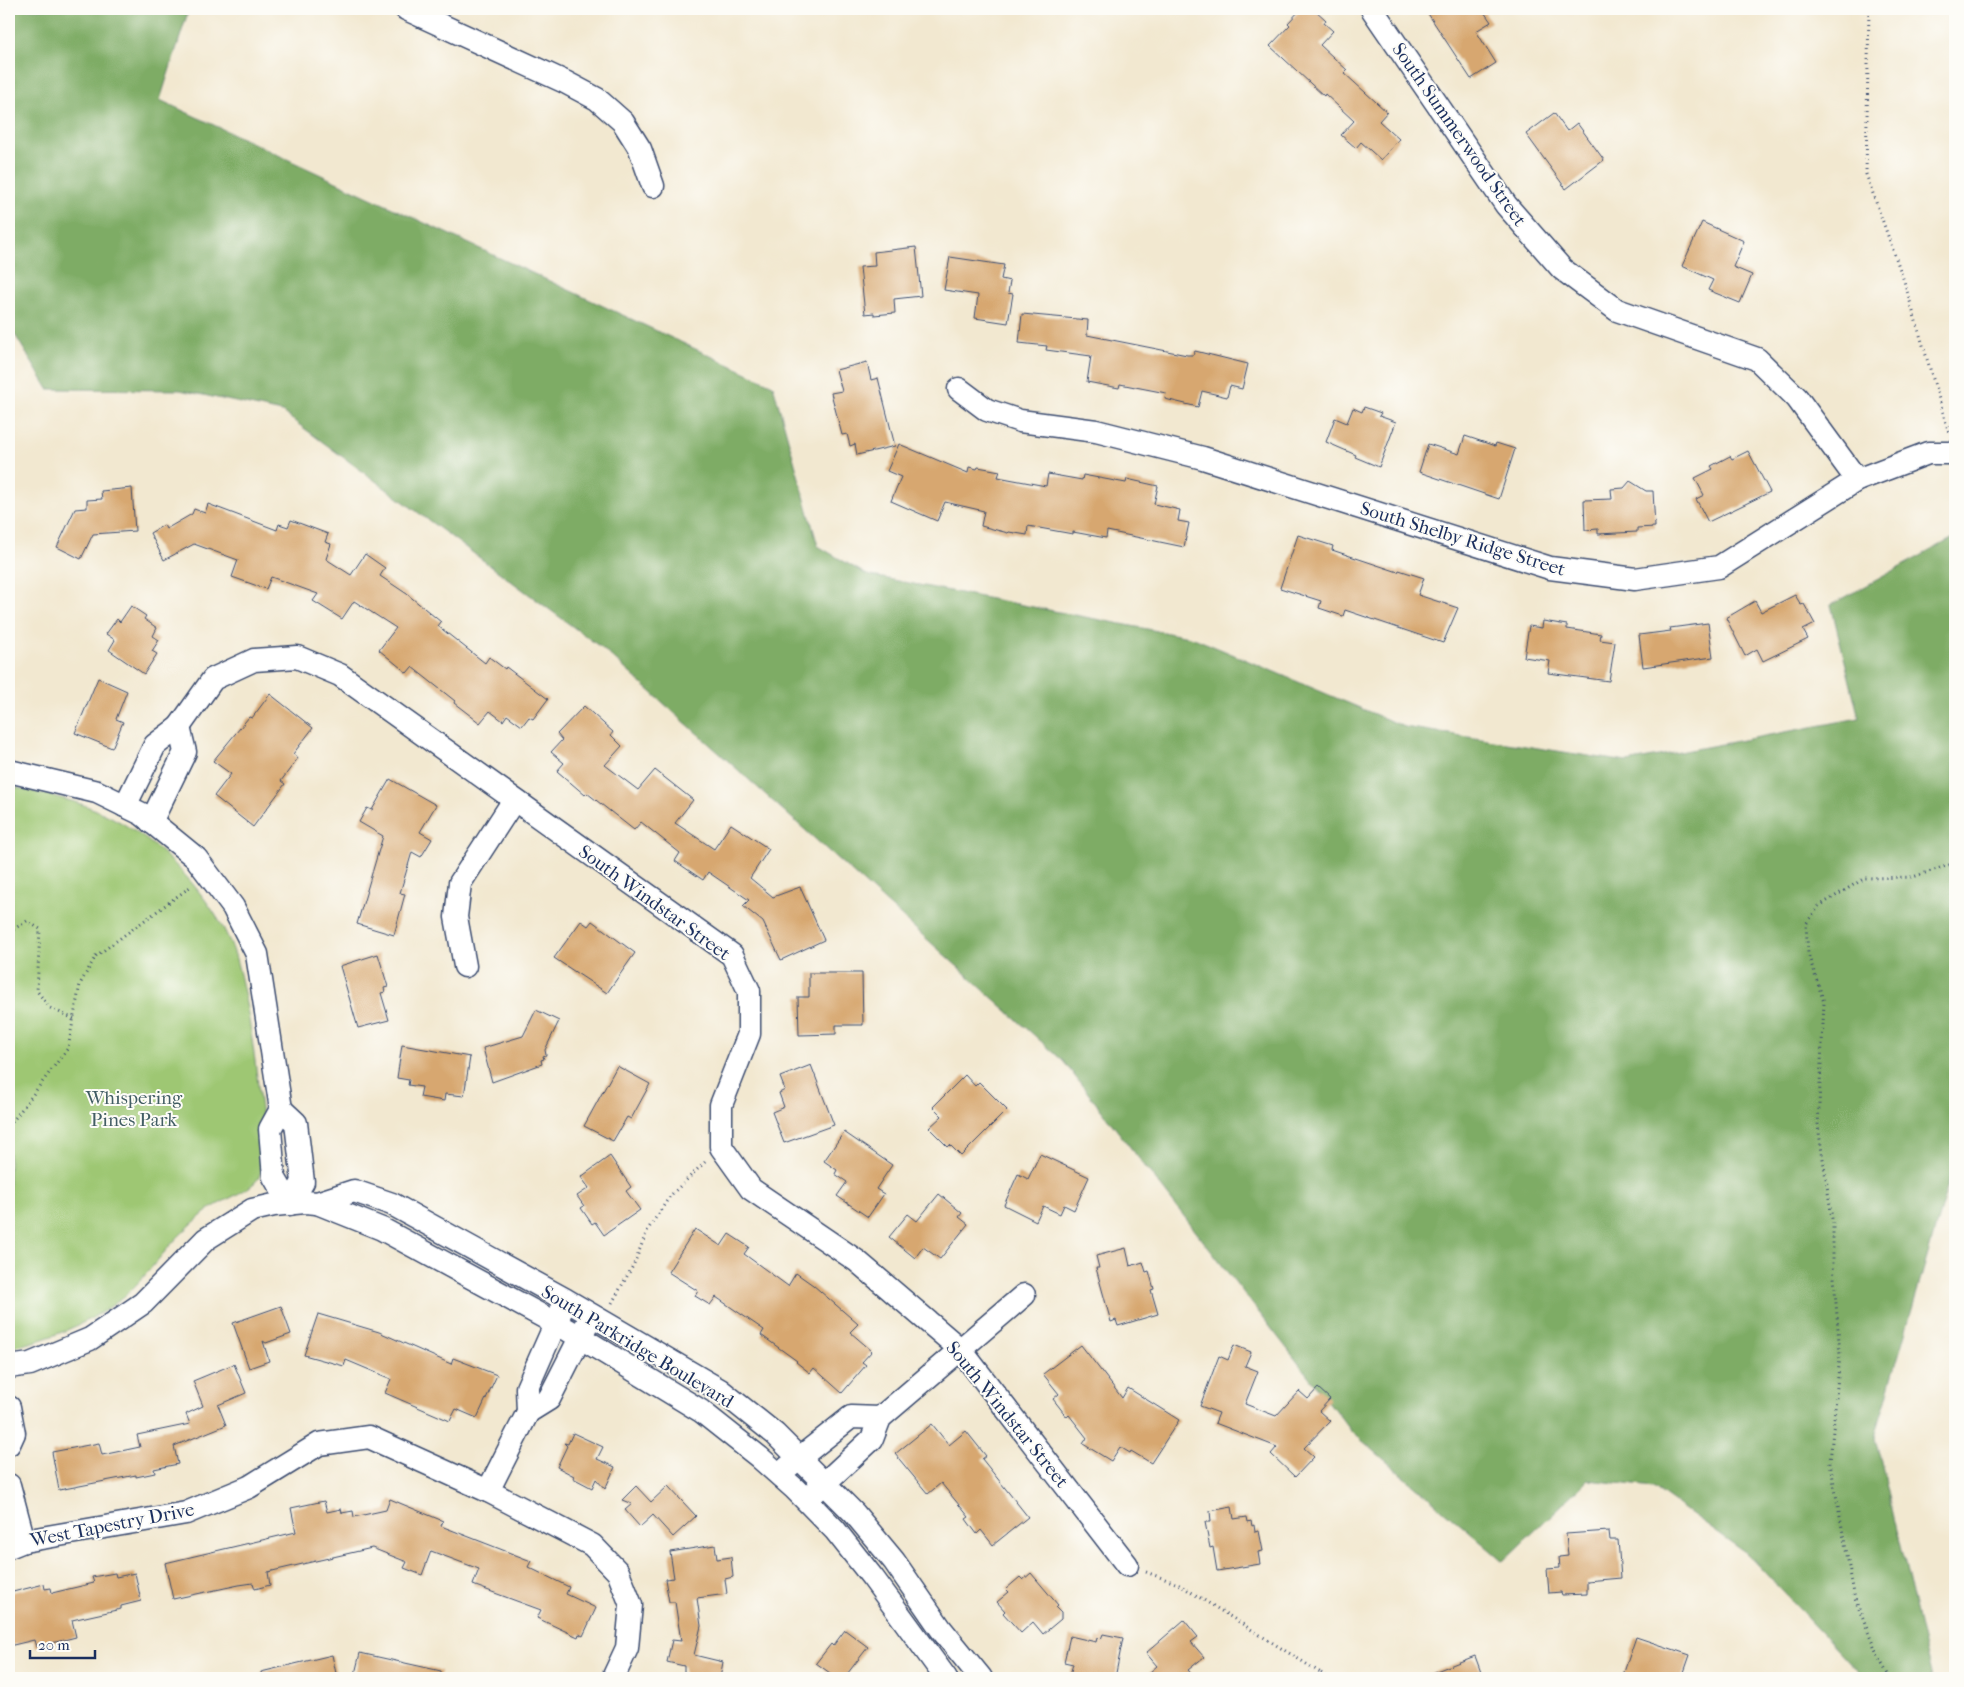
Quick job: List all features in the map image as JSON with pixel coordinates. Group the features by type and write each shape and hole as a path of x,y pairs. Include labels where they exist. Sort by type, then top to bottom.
{"street":[{"path":"406,9 565,82 597,99 623,122 640,149 654,186"},
{"name":"South Summerwood Street","path":"1372,9 1506,205 1562,269 1617,310 1757,359 1798,398 1857,480"},
{"name":"South Shelby Ridge Street","path":"959,389 987,410 1020,421 1096,432 1203,458 1550,568 1635,579 1719,567 1857,480 1928,453 1955,452"},
{"name":"South Windstar Street","path":"125,806 155,745 179,727 213,679 254,660 297,657 340,675 732,955 750,991 749,1034 721,1105 721,1147 751,1189 856,1262 960,1349 1127,1565"},
{"path":"151,822 185,752 179,727"},
{"path":"9,771 97,792 142,814 196,858 233,908 257,954 281,1109 270,1129 274,1177 290,1204"},
{"path":"465,966 456,917 460,884 514,800"},
{"name":"South Parkridge Boulevard","path":"318,1203 354,1191 392,1204 566,1300 720,1390 775,1434 854,1513 894,1562 959,1652 974,1676"},
{"name":"South Parkridge Boulevard","path":"9,1367 30,1364 90,1339 143,1303 206,1239 252,1210 274,1205 305,1202 318,1203 382,1229 580,1337 701,1412 778,1474 835,1530 872,1578 935,1674"},
{"path":"805,1500 872,1439 880,1418 1024,1295"},
{"path":"488,1491 528,1412 527,1388 566,1300"},
{"path":"528,1412 549,1399 580,1337 596,1318"},
{"path":"9,1407 14,1433 9,1444"},
{"path":"778,1474 851,1417 880,1418"},
{"name":"West Tapestry Drive","path":"17,1544 186,1513 249,1487 319,1444 370,1436 488,1491 592,1545 618,1572 631,1605 627,1648 612,1678"},
{"path":"9,1485 17,1544"},
{"path":"935,1674 959,1652"}],"path":[{"path":"1869,9 1866,174 1904,281 1955,452"},
{"path":"1890,1678 1878,1657 1855,1599 1830,1462 1840,1355 1833,1264 1833,1225 1818,1126 1824,1002 1808,954 1806,924 1819,906 1864,878 1913,877 1955,863"},
{"path":"9,1126 68,1048 75,1019 80,984 96,956 208,874"},
{"path":"9,932 27,921 40,928 37,991 50,1008 75,1019"},
{"path":"596,1318 634,1264 647,1232 670,1196 721,1147"},
{"path":"1127,1565 1178,1584 1330,1678"},
{"path":"1316,1678 1321,1673"}],"green space":[{"path":"9,9 189,9 160,100 773,385 818,546 867,575 1194,638 1405,727 1627,762 1859,718 1831,605 1955,537 1955,1161 1875,1437 1932,1678 1862,1678 1860,1673 1746,1553 1653,1487 1588,1480 1503,1561 1352,1432 1063,1061 603,649 282,412 180,390 48,389 9,325"},
{"name":"Whispering Pines Park","path":"9,786 84,805 122,823 157,848 172,862 187,877 210,907 229,939 240,975 248,1015 262,1117 262,1165 259,1177 250,1187 212,1208 199,1218 177,1238 134,1287 117,1302 92,1318 66,1331 38,1341 9,1348"}],"building":[{"path":"1301,9 1314,9 1326,20 1324,23 1333,31 1320,45 1347,70 1344,73 1387,112 1379,121 1399,139 1381,160 1361,142 1356,148 1341,135 1354,121 1270,46 1290,25 1288,23"},
{"path":"1425,9 1482,9 1491,22 1476,31 1496,63 1471,79"},
{"path":"1554,113 1567,131 1577,123 1604,160 1566,189 1526,134"},
{"path":"1702,222 1744,241 1733,267 1752,275 1740,303 1708,290 1713,280 1682,266"},
{"path":"916,247 921,296 894,299 895,313 865,314 860,267 875,266 874,252"},
{"path":"950,257 1004,265 1001,279 1010,281 1008,293 1013,294 1008,323 975,318 978,295 944,290"},
{"path":"1022,314 1088,320 1087,335 1187,355 1193,355 1195,351 1248,364 1242,389 1230,386 1227,397 1202,391 1198,407 1165,399 1166,393 1120,384 1119,388 1087,382 1091,356 1046,350 1047,346 1019,343"},
{"path":"867,362 871,380 878,378 895,446 857,455 855,444 850,446 847,434 842,435 831,393 842,391 836,370"},
{"path":"1364,407 1381,413 1379,416 1396,422 1379,467 1326,442 1335,418 1347,423 1353,408 1362,412"},
{"path":"1465,436 1495,446 1496,443 1515,449 1499,499 1419,472 1428,444 1459,454"},
{"path":"899,444 968,473 969,467 977,469 978,467 1000,471 998,477 1046,486 1048,474 1082,480 1083,475 1126,483 1127,479 1158,486 1154,504 1180,510 1178,521 1189,523 1184,547 1107,531 1106,538 1028,526 1027,535 1008,533 981,526 984,511 945,502 937,521 891,501 901,477 887,471"},
{"path":"1748,451 1770,492 1708,522 1696,499 1704,495 1695,478 1713,469 1711,466 1730,456 1732,459"},
{"path":"1630,481 1646,491 1653,491 1655,527 1637,528 1637,532 1598,534 1598,529 1585,530 1584,500 1612,499 1611,489 1624,488"},
{"path":"132,488 135,531 93,534 81,559 57,547 75,509 87,508 87,500 102,499 101,491"},
{"path":"208,504 277,530 279,524 288,527 291,520 328,534 325,542 331,544 326,559 351,575 365,554 385,568 380,576 407,594 441,622 438,626 485,663 489,657 505,669 506,667 548,699 533,719 529,717 522,726 507,715 503,721 490,711 480,723 412,667 407,673 379,650 396,628 354,601 342,619 313,601 318,594 271,577 266,589 232,577 238,560 194,544 164,560 150,533 164,525 166,529 192,514 194,509 205,513"},
{"path":"1298,535 1333,546 1332,550 1398,572 1399,570 1424,578 1418,595 1458,608 1443,643 1345,610 1343,616 1319,608 1321,601 1280,588"},
{"path":"1795,595 1801,605 1804,604 1815,624 1803,630 1808,639 1763,661 1757,649 1745,656 1726,618 1755,601 1761,612"},
{"path":"131,606 146,616 144,619 157,628 153,636 159,640 152,651 157,654 144,674 109,650 115,640 106,634 117,619 120,622"},
{"path":"1543,621 1567,625 1567,629 1601,634 1600,640 1615,642 1609,681 1548,673 1550,661 1524,657 1529,626 1542,628"},
{"path":"1708,623 1713,657 1643,667 1639,635 1671,631 1670,628"},
{"path":"98,678 127,691 116,719 123,722 112,748 75,733"},
{"path":"270,694 313,728 293,754 298,758 281,781 285,784 253,827 214,796 231,774 213,761 249,717 252,718"},
{"path":"584,706 613,732 611,735 622,746 605,765 638,790 655,770 693,800 675,823 714,849 731,824 769,849 750,878 773,897 800,887 824,940 781,960 763,922 743,906 749,900 708,872 703,880 675,861 680,853 641,822 634,830 587,793 585,795 557,771 564,763 551,752 562,740 557,734"},
{"path":"390,779 436,805 420,832 432,839 421,857 412,852 400,893 405,894 394,935 357,924 383,836 359,822 367,808 372,810"},
{"path":"581,921 588,926 592,921 635,953 607,993 554,958"},
{"path":"378,954 388,987 384,988 385,992 381,993 389,1020 358,1028 340,966"},
{"path":"809,973 862,973 863,1025 836,1025 836,1034 799,1035 798,997 809,997"},
{"path":"536,1010 559,1021 545,1050 546,1055 541,1060 542,1064 492,1082 483,1048 523,1036"},
{"path":"402,1045 470,1057 464,1096 445,1094 444,1101 420,1097 422,1087 408,1085 409,1080 397,1078"},
{"path":"811,1065 834,1125 784,1143 772,1112 784,1107 779,1093 785,1090 780,1077"},
{"path":"617,1066 650,1084 631,1119 627,1117 613,1141 584,1126"},
{"path":"965,1075 975,1086 979,1082 1007,1110 961,1156 950,1145 948,1147 929,1128 942,1116 933,1107"},
{"path":"844,1132 892,1165 876,1189 884,1194 868,1217 837,1196 847,1182 835,1174 837,1170 824,1161"},
{"path":"1040,1154 1089,1177 1074,1210 1064,1205 1060,1214 1043,1206 1036,1221 1004,1205 1018,1174 1028,1179"},
{"path":"610,1156 631,1187 626,1191 640,1210 604,1235 595,1222 592,1224 581,1208 584,1206 577,1196 589,1188 581,1177"},
{"path":"939,1194 962,1213 959,1217 968,1224 940,1259 923,1247 915,1258 889,1237 908,1214 917,1221"},
{"path":"695,1229 721,1246 729,1234 749,1247 744,1254 788,1286 796,1273 813,1285 858,1324 850,1332 872,1351 862,1362 866,1365 842,1393 814,1368 810,1373 797,1361 761,1335 764,1330 716,1297 710,1305 695,1296 698,1291 668,1272"},
{"path":"1126,1248 1130,1266 1143,1262 1146,1272 1149,1271 1154,1289 1151,1290 1158,1314 1118,1326 1116,1320 1111,1322 1096,1268 1099,1268 1096,1256"},
{"path":"281,1306 291,1334 266,1343 263,1341 269,1361 249,1368 233,1323"},
{"path":"318,1314 379,1332 451,1364 453,1358 497,1375 477,1418 456,1409 450,1421 385,1393 391,1379 346,1360 344,1366 304,1355"},
{"path":"1081,1345 1122,1398 1128,1388 1179,1420 1151,1463 1120,1447 1111,1461 1083,1444 1087,1438 1069,1415 1067,1417 1053,1399 1059,1394 1043,1374"},
{"path":"1234,1345 1251,1352 1245,1366 1258,1371 1245,1404 1276,1416 1299,1391 1308,1399 1318,1388 1330,1399 1319,1411 1330,1421 1304,1448 1314,1457 1295,1477 1271,1454 1277,1447 1215,1423 1219,1413 1200,1406 1219,1356 1228,1360"},
{"path":"234,1364 246,1393 218,1405 226,1425 174,1446 178,1464 154,1469 155,1473 59,1490 52,1452 99,1443 102,1455 140,1447 137,1435 190,1424 186,1414 203,1406 193,1381"},
{"path":"932,1424 949,1445 966,1431 986,1456 982,1459 1028,1517 993,1545 981,1530 977,1534 966,1519 969,1517 941,1483 928,1494 895,1454"},
{"path":"573,1433 603,1447 597,1459 615,1467 605,1489 596,1479 592,1488 557,1467 567,1446 564,1443 568,1444"},
{"path":"636,1486 651,1502 668,1486 696,1516 673,1537 653,1515 640,1527 625,1510 632,1504 622,1500"},
{"path":"390,1499 443,1521 441,1526 531,1561 528,1567 569,1587 566,1594 596,1608 583,1636 579,1634 578,1637 537,1618 541,1610 473,1585 479,1569 431,1551 422,1575 404,1568 407,1562 372,1548 268,1572 270,1585 255,1589 253,1583 173,1599 165,1563 296,1532 291,1508 324,1501 327,1512 341,1509 342,1513 353,1511 354,1517 386,1510"},
{"path":"1232,1507 1234,1519 1247,1517 1248,1522 1251,1521 1252,1526 1254,1525 1255,1532 1259,1531 1263,1551 1258,1552 1260,1564 1217,1571 1213,1547 1210,1548 1205,1522 1211,1522 1210,1511"},
{"path":"1609,1531 1610,1540 1618,1540 1621,1578 1587,1581 1587,1594 1562,1595 1561,1592 1549,1593 1547,1569 1560,1568 1559,1557 1568,1556 1566,1534"},
{"path":"715,1545 717,1559 731,1557 733,1577 725,1579 727,1594 697,1598 701,1626 694,1655 723,1662 720,1678 684,1678 684,1666 667,1662 672,1640 681,1641 675,1602 669,1602 665,1579 674,1578 670,1552"},
{"path":"115,1573 116,1577 135,1573 141,1601 121,1606 121,1609 72,1620 76,1637 36,1647 34,1640 9,1646 9,1593 44,1584 45,1589 51,1588 52,1593 94,1583 92,1577"},
{"path":"1031,1573 1058,1605 1056,1607 1061,1612 1061,1619 1043,1634 1033,1622 1021,1633 1003,1613 1005,1611 997,1602 1009,1592 1006,1589 1020,1577 1023,1580"},
{"path":"1184,1620 1198,1637 1191,1642 1204,1657 1188,1670 1195,1678 1143,1678 1157,1666 1146,1653"},
{"path":"845,1630 868,1647 844,1678 837,1678 816,1663 831,1644 833,1646"},
{"path":"1103,1634 1123,1638 1115,1678 1069,1678 1073,1664 1064,1662 1070,1636 1096,1642 1097,1638 1101,1639"},
{"path":"1636,1637 1690,1655 1682,1678 1622,1678"},
{"path":"360,1653 441,1671 441,1678 354,1678"},
{"path":"332,1655 337,1678 262,1678 261,1672"},
{"path":"1475,1656 1483,1678 1421,1678 1421,1677"}]}
